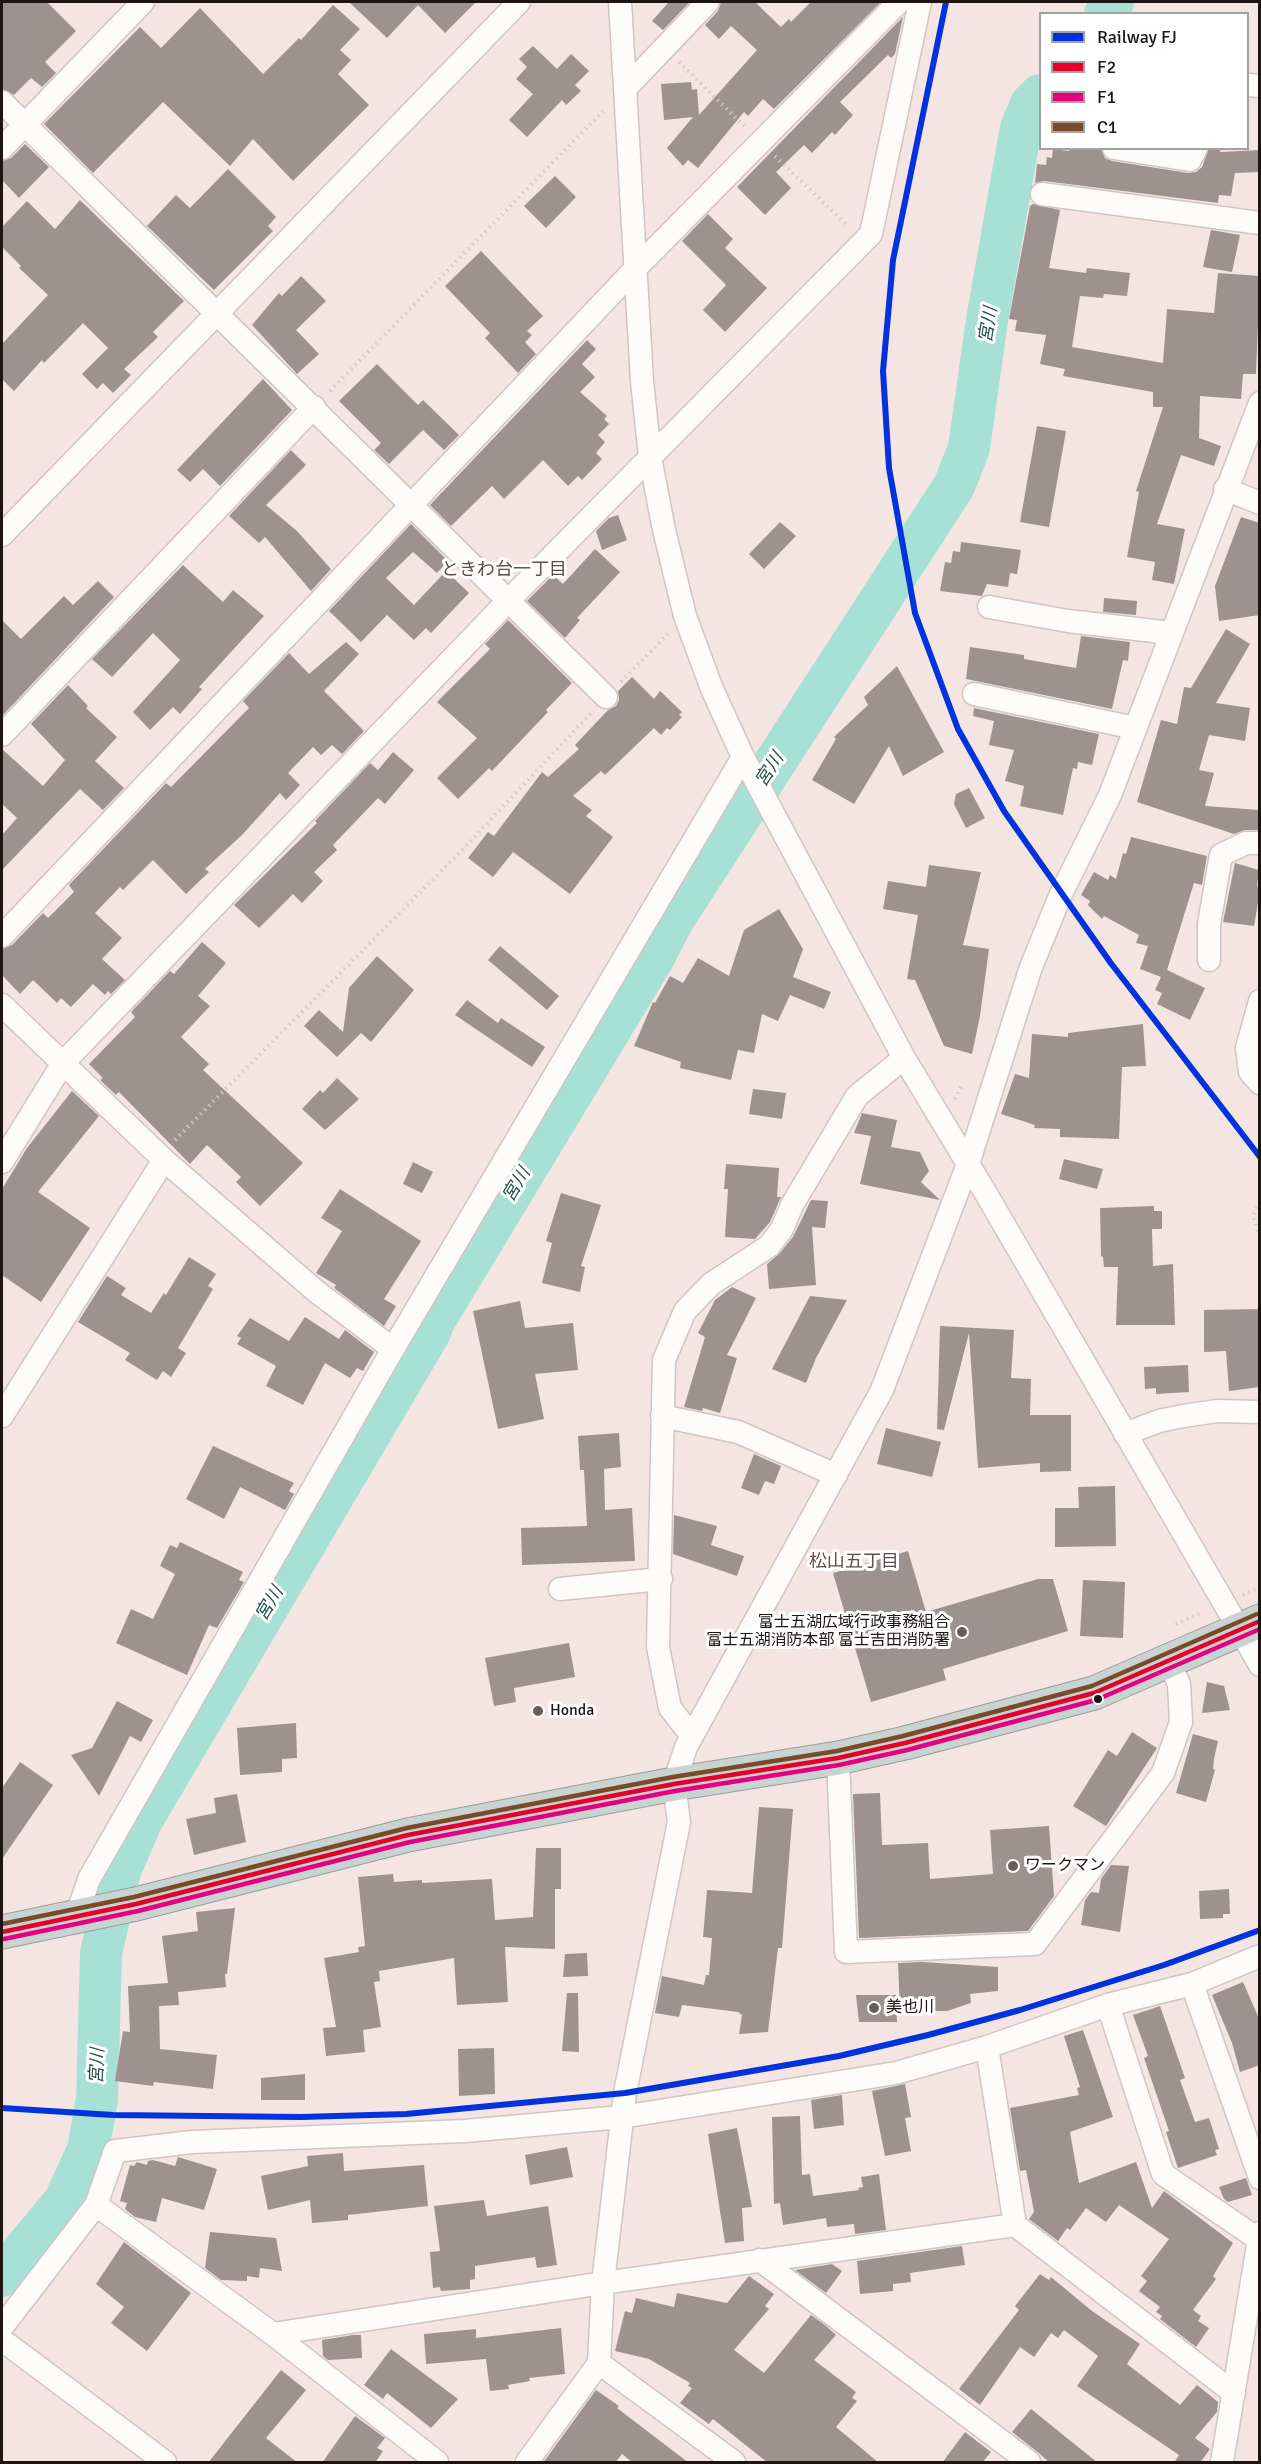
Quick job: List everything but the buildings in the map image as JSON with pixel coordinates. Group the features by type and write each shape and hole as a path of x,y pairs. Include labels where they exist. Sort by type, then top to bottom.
{"highway":[{"path":"2,1932 86,1916 408,1835 674,1784 838,1758 1043,1708 1094,1693 1250,1625"}],"street":[{"path":"2,148 143,2"},
{"path":"2,535 519,2"},
{"path":"620,2 642,381 650,457 664,530 685,616 712,689 747,765 775,813 904,1058 1125,1434 1250,1625 1260,1665"},
{"path":"625,89 708,2"},
{"path":"2,936 635,269 899,2"},
{"path":"2,1162 63,1063 507,602 871,234 920,2"},
{"path":"2,102 606,697"},
{"path":"1127,150 1190,160 1195,150"},
{"path":"1042,194 1260,223"},
{"path":"527,2463 600,2363 603,2283 622,2117 635,2039 679,1822 674,1784 692,1736 882,1390 968,1164 1031,968 1061,894 1110,795 1225,489 1260,403"},
{"path":"2,735 314,407"},
{"path":"1225,489 1260,503"},
{"path":"989,607 1068,621 1171,633"},
{"path":"974,694 1135,728"},
{"path":"86,1916 89,1879 393,1349 747,765"},
{"path":"1209,960 1209,924 1221,855 1246,843 1260,843"},
{"path":"1260,1001 1247,1048 1250,1072 1260,1083"},
{"path":"2,1005 162,1158 316,1292 393,1349"},
{"path":"692,1736 670,1708 658,1647 664,1360 684,1311 711,1284 769,1246 782,1229 792,1205 857,1096 904,1058"},
{"path":"2,1416 162,1158"},
{"path":"1125,1434 1159,1421 1183,1416 1217,1411 1260,1412"},
{"path":"662,1416 738,1432 836,1475"},
{"path":"561,1589 661,1579"},
{"path":"838,1758 846,1952 1035,1944 1163,1773 1180,1722 1179,1684 1168,1660"},
{"path":"2,2326 96,2205 115,2151 192,2142 465,2131 622,2117 896,2073 987,2047 1108,2005 1192,1984 1260,1956"},
{"path":"1192,1984 1260,2178"},
{"path":"1108,2005 1163,2174 1259,2236 1222,2463"},
{"path":"987,2047 1015,2224 1234,2393"},
{"path":"96,2205 273,2334 437,2463"},
{"path":"273,2334 603,2283 1015,2224"},
{"path":"760,2260 1029,2463"},
{"path":"2,2340 165,2463"},
{"path":"600,2363 734,2463"}],"path":[{"path":"314,407 625,89"},
{"path":"162,1158 467,845 685,616"},
{"path":"1260,1202 1253,1216 1260,1238"}],"waterway":[{"name":"宮川","path":"1106,12 1113,2"},
{"name":"宮川","path":"2,2276 64,2202 88,2150 97,2099 101,1953 120,1871 142,1820 430,1332 433,1323 653,959 673,920 954,486 969,448 987,320 1021,128 1031,104 1039,96"}],"rail line":[{"name":"FJ","path":"946,2 893,260 883,371 889,468 915,613 958,729 1004,811 1110,962 1260,1157"},
{"name":"FJ","path":"2,2108 113,2115 301,2117 406,2114 625,2093 839,2056 928,2035 1020,2010 1164,1965 1260,1930"}],"transit line":[{"name":"C1","path":"2,1924 134,1897 407,1828 673,1777 837,1751 903,1736 1092,1686 1257,1614"},
{"name":"F2","path":"2,1932 136,1904 408,1835 674,1784 838,1758 905,1743 1094,1693 1260,1621"},
{"name":"F1","path":"4,1939 138,1911 410,1842 675,1791 839,1765 907,1750 1096,1700 1260,1629"}],"place":[{"name":"富士五湖広域行政事務組合 富士五湖消防本部 富士吉田消防署","path":"962,1632"},
{"name":"Honda","path":"538,1711"},
{"name":"ワークマン","path":"1013,1866"},
{"name":"美也川","path":"874,2008"}],"district":[{"name":"ときわ台一丁目","path":"504,570"},
{"name":"松山五丁目","path":"854,1562"}]}
